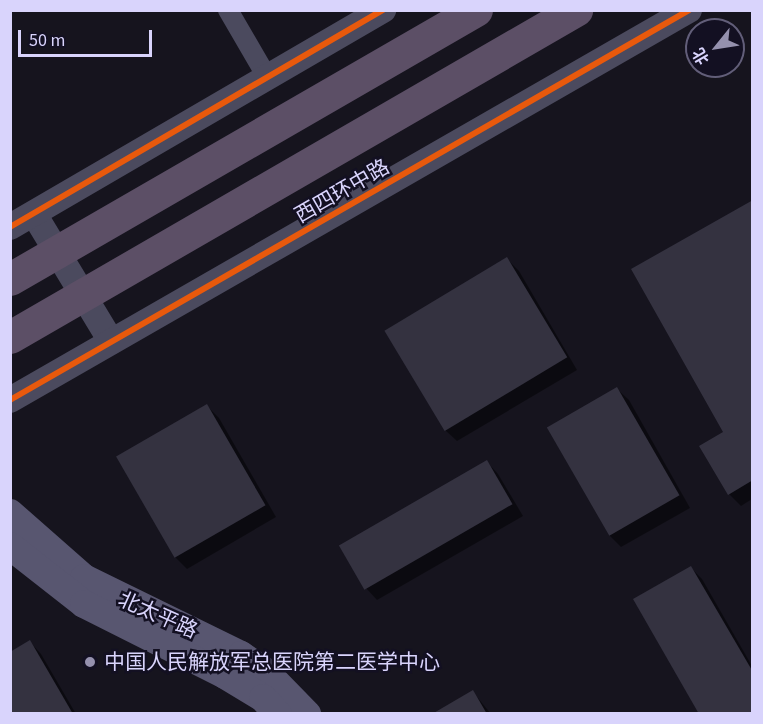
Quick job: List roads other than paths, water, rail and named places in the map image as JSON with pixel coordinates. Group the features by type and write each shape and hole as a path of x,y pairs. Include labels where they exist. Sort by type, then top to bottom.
{"highway":[{"path":"10,279 476,10"},
{"name":"西四环中路","path":"10,337 576,10"}],"main road":[{"name":"北太平路","path":"10,513 84,578 241,655 266,672 307,714"},
{"name":"北太平路","path":"10,546 84,604 225,675 263,698 278,714"}],"street":[{"path":"228,10 267,77"},
{"path":"10,227 383,10"},
{"name":"西四环中路","path":"10,400 689,10"},
{"path":"34,214 111,341"}],"place":[{"name":"中国人民解放军总医院第二医学中心","path":"90,662"}]}
